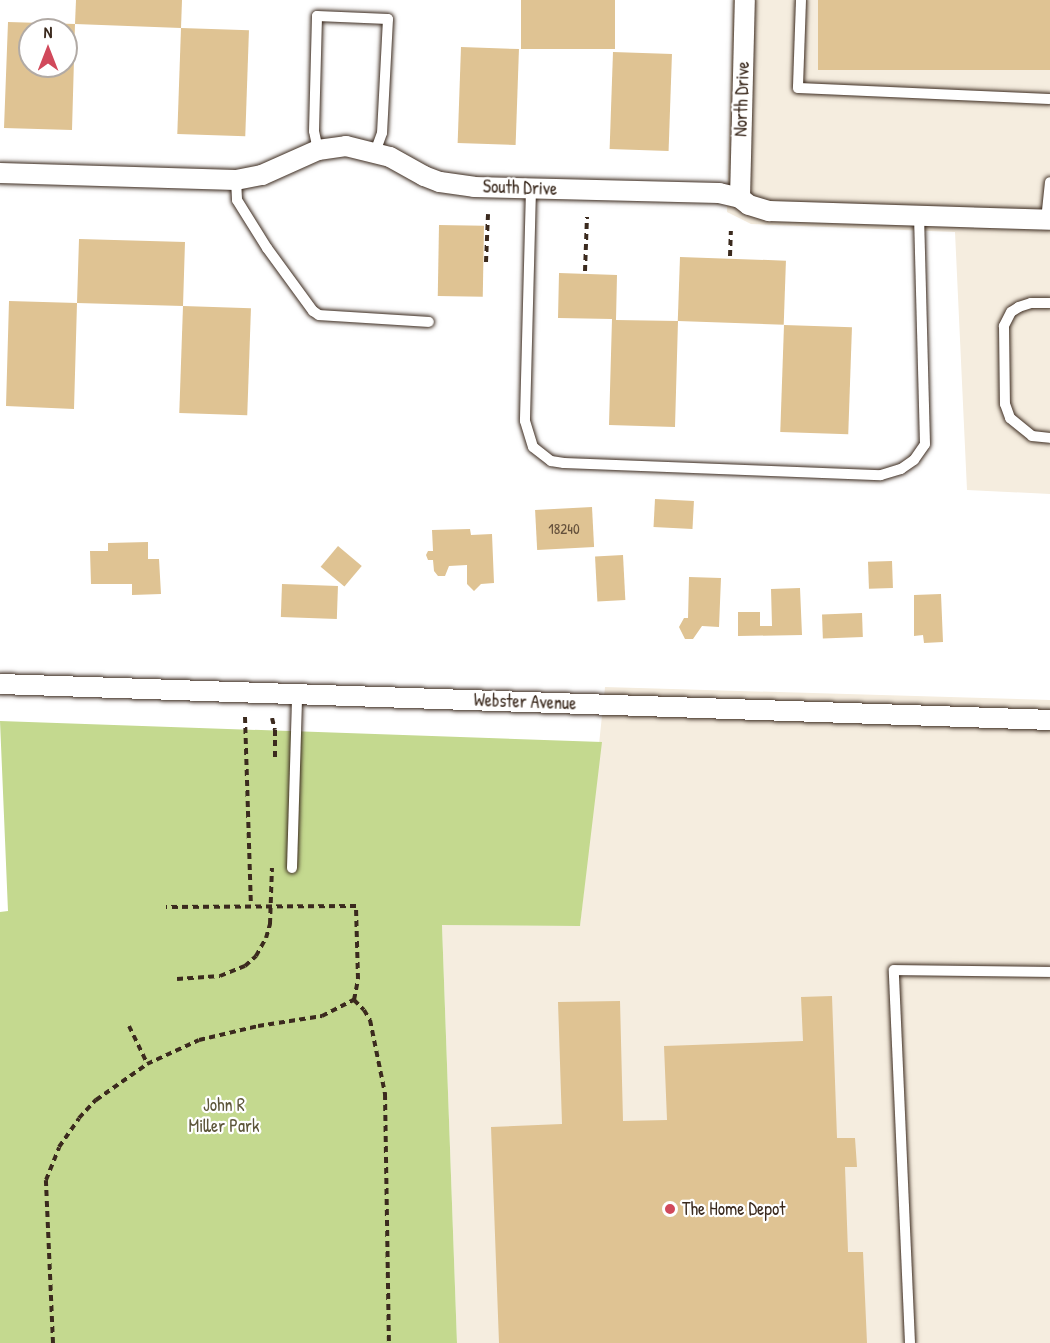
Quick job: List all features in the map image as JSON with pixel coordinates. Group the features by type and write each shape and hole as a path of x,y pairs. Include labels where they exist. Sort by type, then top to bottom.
{"street":[{"name":"North Drive","path":"740,198 745,0"},
{"name":"South Drive","path":"0,172 236,180 262,175 318,150 346,147 375,152 424,176 454,185 719,193 740,198 749,206 769,212 1048,220"},
{"name":"Webster Avenue","path":"0,684 1050,720"}],"lane":[{"path":"801,0 798,88 1050,99"},
{"path":"318,150 314,131 317,16 387,20 382,133 375,152"},
{"path":"236,180 237,200 312,311 319,315 429,322"},
{"path":"1048,220 1050,182"},
{"path":"531,189 525,421 533,447 551,461 564,463 881,475 908,464 925,444 919,216"},
{"path":"1050,303 1031,303 1019,307 1011,312 1004,327 1005,404 1010,418 1032,436 1050,438"},
{"path":"292,868 297,695"},
{"path":"910,1343 894,970 1050,972"}],"path":[{"path":"486,262 488,214"},
{"path":"585,271 587,217"},
{"path":"730,255 731,231"},
{"path":"245,717 250,905"},
{"path":"272,718 275,730 274,765"},
{"path":"177,979 220,976 245,966 256,956 266,938 271,905 272,858"},
{"path":"166,907 357,906 358,979 354,1000 370,1020 385,1094 389,1343"},
{"path":"53,1343 45,1197 50,1167 59,1148 91,1106 147,1064 199,1040 258,1026 322,1016 354,1000"},
{"path":"129,1026 147,1064"}],"shaded area":[{"path":"733,0 1050,0 1050,494 967,490 955,232 751,224 727,212"},
{"path":"605,687 1050,700 1050,1343 457,1343 442,925 580,926"}],"green space":[{"name":"John R Miller Park","path":"0,721 602,742 580,926 442,925 457,1343 0,1343 0,912 8,911"}],"building":[{"path":"76,0 182,0 181,28 78,24 78,18 75,18"},
{"path":"521,0 615,0 615,49 521,49"},
{"path":"818,0 1050,0 1050,70 818,70"},
{"path":"8,22 18,22 18,78 73,78 72,130 4,128"},
{"path":"181,28 249,30 245,136 177,134"},
{"path":"461,47 519,49 516,145 458,143"},
{"path":"613,52 672,54 669,151 610,149"},
{"path":"439,225 484,226 483,297 438,296"},
{"path":"79,239 185,242 183,306 77,303"},
{"path":"680,257 786,261 784,325 678,321"},
{"path":"559,273 617,275 616,320 678,321 675,427 609,425 612,319 558,318"},
{"path":"9,301 77,303 74,409 6,406"},
{"path":"183,306 251,308 247,415 179,413"},
{"path":"784,325 852,327 848,434 780,432"},
{"path":"655,499 694,501 692,529 654,527"},
{"path":"592,507 594,547 537,550 535,510"},
{"path":"470,529 471,535 492,534 494,583 481,584 474,591 467,584 467,565 449,566 445,576 438,576 434,571 433,560 428,560 426,555 428,551 433,551 432,530"},
{"path":"148,542 148,559 159,559 161,594 132,595 132,584 91,584 90,551 108,551 108,543"},
{"path":"338,546 362,566 344,587 321,567"},
{"path":"623,555 625,600 597,601 595,556"},
{"path":"892,561 893,588 869,589 868,562"},
{"path":"689,577 721,578 719,627 702,626 693,639 685,639 679,627 684,618 688,618"},
{"path":"282,584 338,586 337,619 281,617"},
{"path":"800,588 802,635 738,636 738,612 760,612 760,626 772,626 771,589"},
{"path":"941,594 943,642 924,643 923,635 914,636 914,595"},
{"path":"862,613 863,637 823,638 822,614"},
{"name":"The Home Depot","path":"832,996 837,1138 855,1138 857,1167 845,1167 848,1252 863,1252 867,1343 499,1343 491,1127 562,1124 558,1002 620,1001 623,1121 667,1120 664,1046 803,1041 801,997"}],"place":[{"name":"The Home Depot","path":"670,1209"}]}
